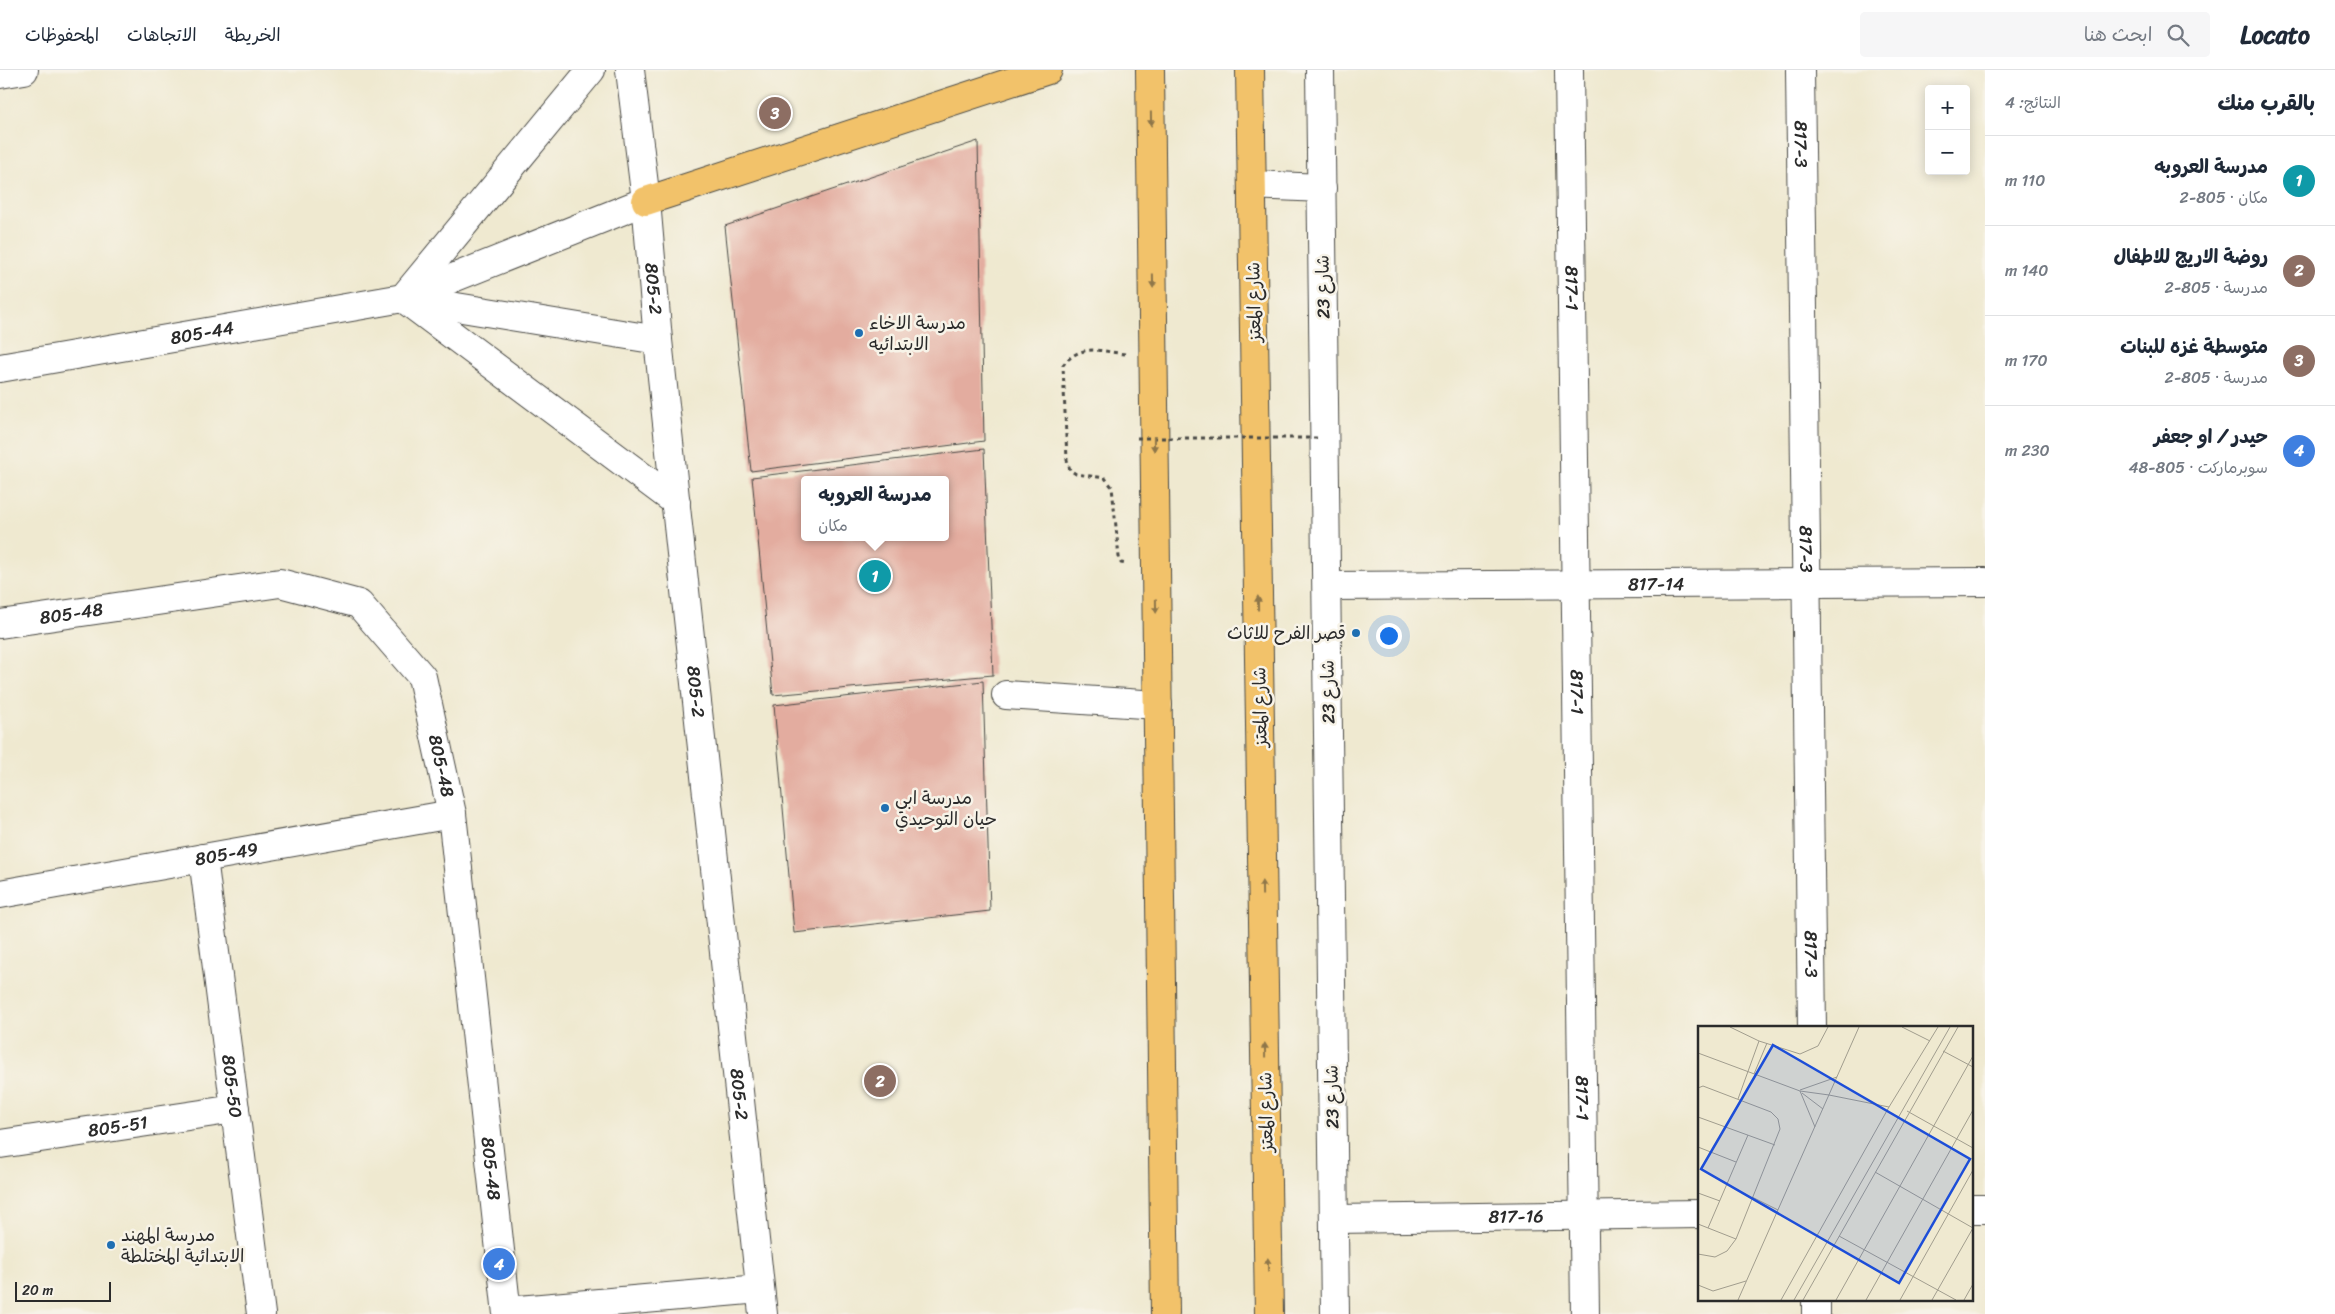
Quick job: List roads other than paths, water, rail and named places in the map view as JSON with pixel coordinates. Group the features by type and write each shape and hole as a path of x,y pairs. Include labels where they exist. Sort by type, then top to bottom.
{"main road":[{"path":"646,201 1048,70"},
{"path":"1150,70 1164,1314"},
{"name":"شارع المعتز","path":"1250,70 1269,1314"}],"street":[{"path":"0,74 24,70"},
{"path":"403,298 591,70"},
{"name":"805-2","path":"630,70 646,201 658,340 762,1301"},
{"name":"شارع 23","path":"1320,70 1335,1314"},
{"name":"817-1","path":"1569,70 1585,1314"},
{"name":"817-3","path":"1800,70 1812,1026"},
{"path":"1252,185 1322,188"},
{"path":"403,298 646,201"},
{"path":"403,298 658,340"},
{"path":"403,298 676,502"},
{"name":"805-44","path":"0,368 403,298"},
{"name":"817-14","path":"1327,586 1985,582"},
{"name":"805-48","path":"0,624 280,583 359,604 422,677 452,814 507,1312"},
{"path":"1006,695 1158,705"},
{"name":"805-49","path":"0,894 452,814"},
{"name":"805-50","path":"203,858 261,1314"},
{"name":"805-51","path":"0,1144 235,1109"},
{"path":"1972,1209 1985,1209"},
{"name":"817-16","path":"1334,1219 1698,1214"},
{"path":"507,1312 762,1301"}],"place":[{"name":"متوسطة غزه للبنات","path":"775,113"},
{"name":"مدرسة الاخاء الابتدائيه","path":"859,333"},
{"name":"مدرسة العروبه","path":"875,576"},
{"name":"قصر الفرح للاثاث","path":"1356,633"},
{"name":"مدرسة ابي حيان التوحيدي","path":"885,808"},
{"name":"روضة الاريج للاطفال","path":"880,1081"},
{"name":"مدرسة المهند الابتدائية المختلطة","path":"111,1245"},
{"name":"حيدر / او جعفر","path":"499,1264"}]}
